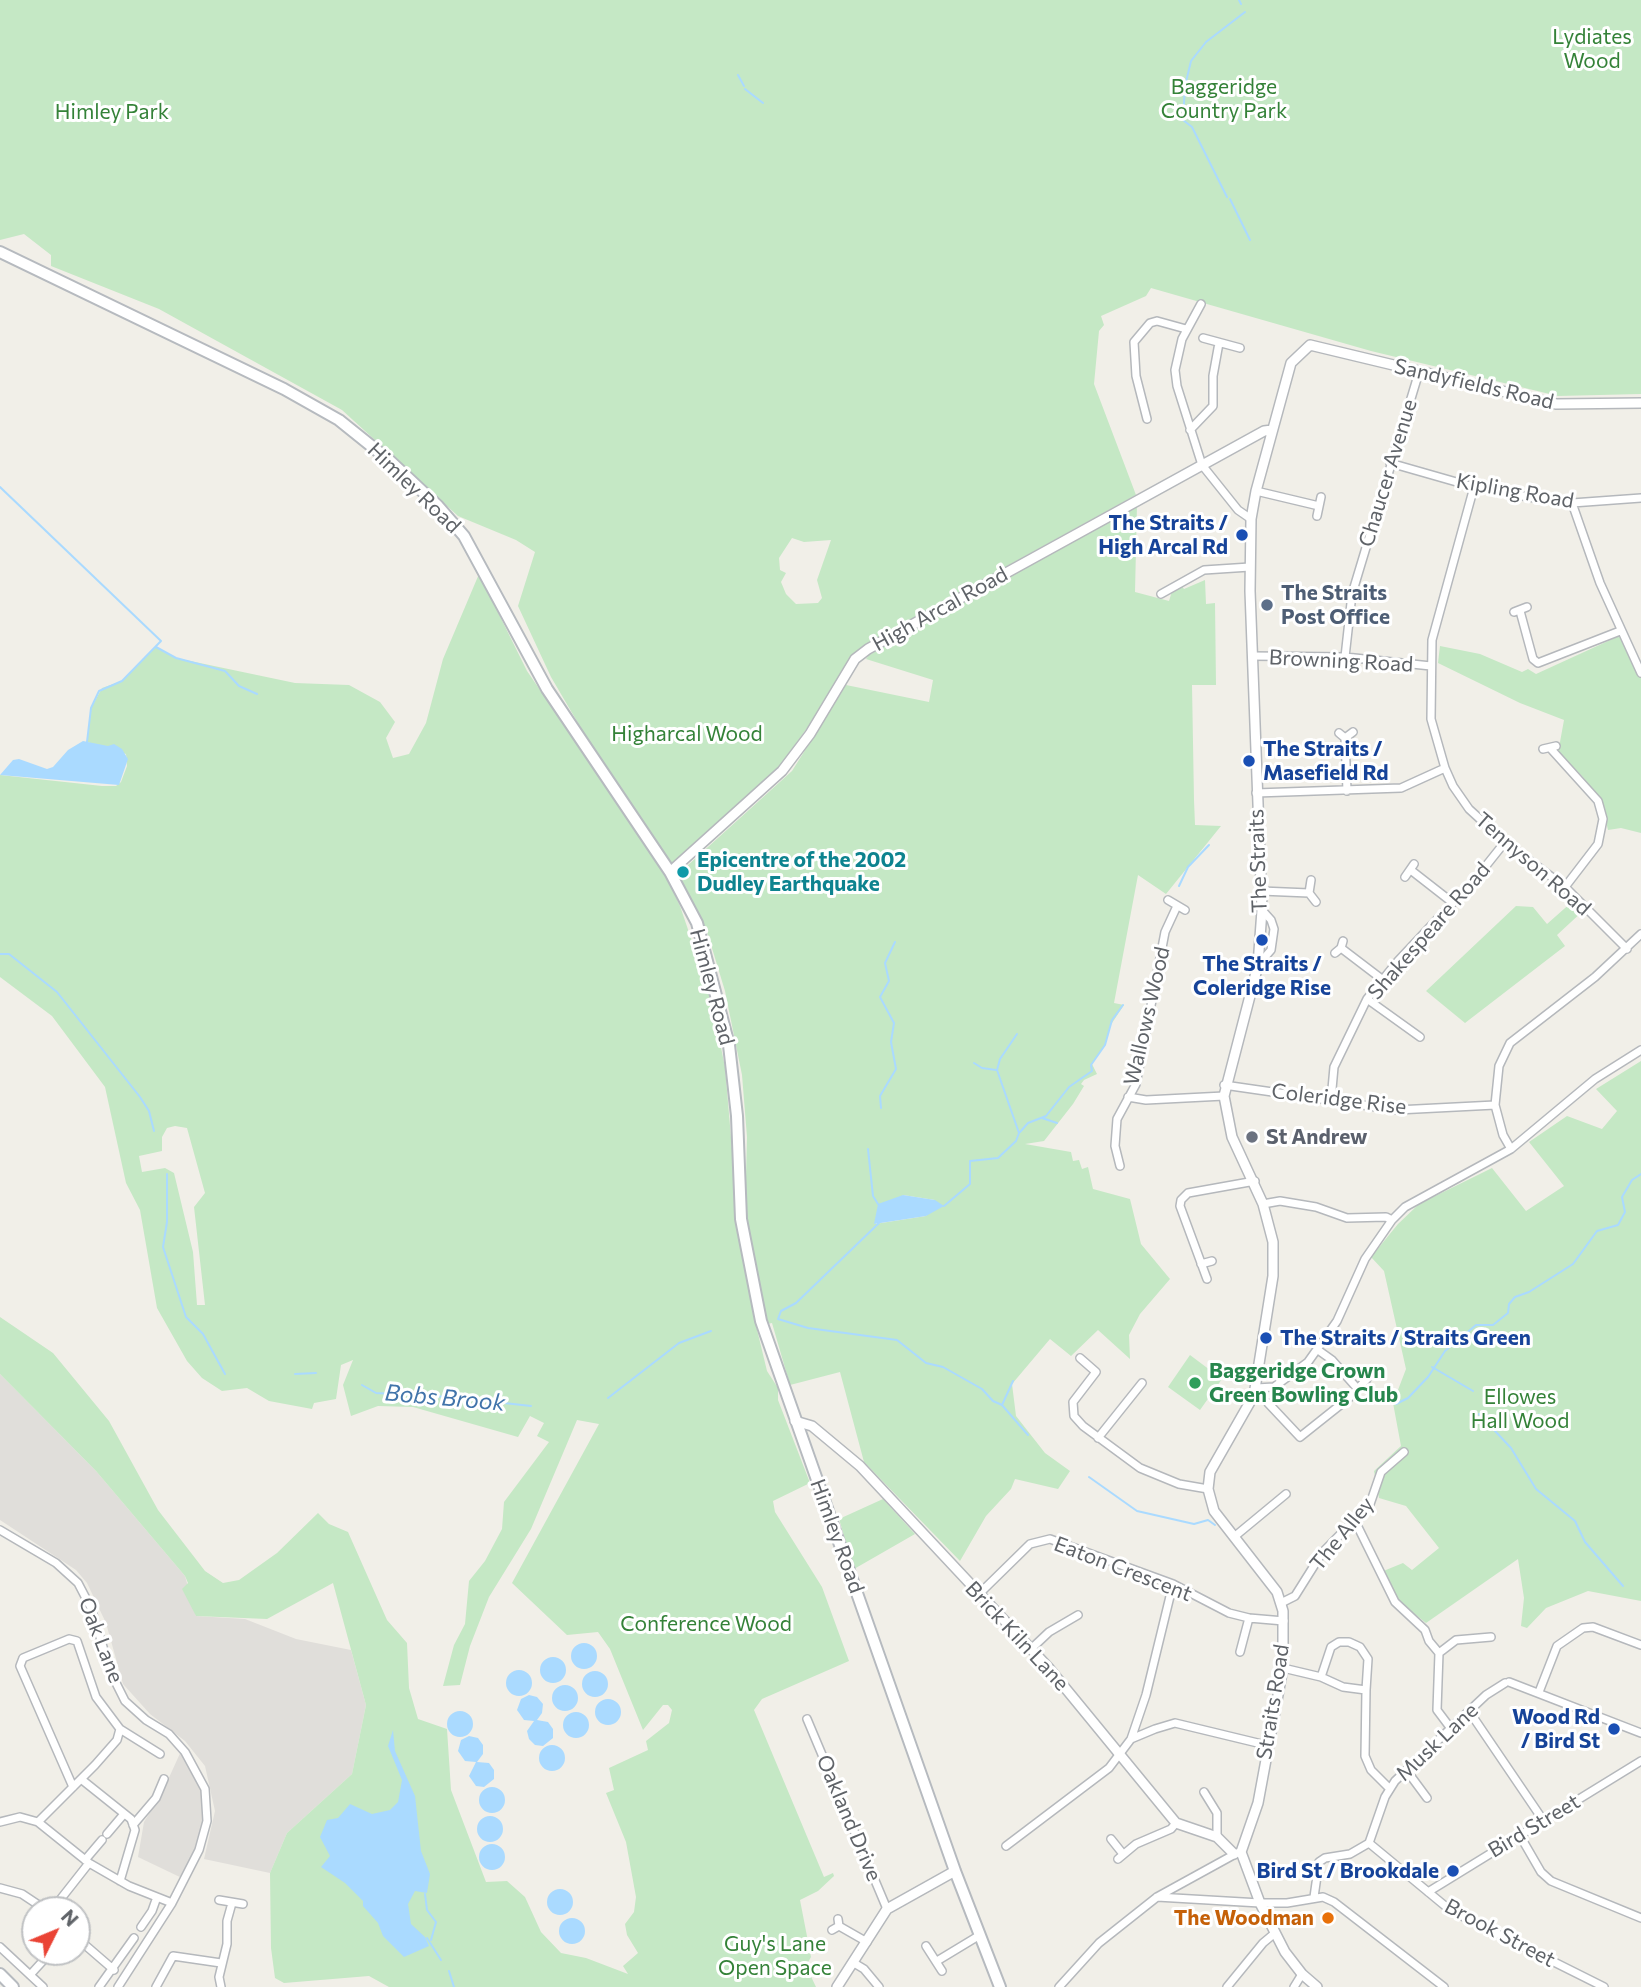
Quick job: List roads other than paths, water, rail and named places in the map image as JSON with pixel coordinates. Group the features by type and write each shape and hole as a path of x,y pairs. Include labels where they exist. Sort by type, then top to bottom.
{"main road":[{"name":"Himley Road","path":"0,252 284,389 339,421 390,461 438,506 464,537 547,689 670,872 696,923 726,1034 737,1116 741,1219 761,1321 955,1871 1000,1987"},
{"path":"0,1974 11,1986"}],"street":[{"path":"1201,304 1186,329 1175,376 1202,465 1238,510 1251,519"},
{"path":"1143,415 1133,354 1134,342 1150,323 1157,321 1186,329"},
{"path":"1203,338 1240,348"},
{"path":"1190,430 1213,406 1213,376 1219,343"},
{"name":"Sandyfields Road","path":"1310,345 1556,404 1641,404"},
{"name":"The Straits","path":"1256,1388 1273,1276 1273,1242 1255,1181 1232,1137 1224,1096 1224,1085 1258,965 1262,911 1252,656 1251,519 1256,491 1291,363 1310,345"},
{"name":"Chaucer Avenue","path":"1345,657 1352,594 1419,372"},
{"name":"High Arcal Road","path":"670,872 782,771 810,734 855,659 868,649 1264,431 1272,430"},
{"name":"Kipling Road","path":"1390,463 1474,487 1572,503 1641,498"},
{"name":"Tennyson Road","path":"1474,487 1432,640 1431,719 1446,768 1453,786 1469,809 1505,842 1565,887 1627,949"},
{"path":"1256,491 1319,506"},
{"path":"1317,516 1321,498"},
{"path":"1572,503 1620,631 1641,673"},
{"path":"1161,594 1166,585 1204,570 1250,567"},
{"path":"1520,610 1532,659 1538,663 1620,631"},
{"name":"Browning Road","path":"1252,656 1345,657 1431,666"},
{"path":"1347,791 1342,736 1353,732"},
{"path":"1550,748 1598,801 1603,819 1598,844 1565,887"},
{"path":"1256,793 1408,787 1446,768"},
{"name":"Shakespeare Road","path":"1331,1100 1334,1067 1367,999 1505,842"},
{"path":"1410,871 1453,904"},
{"path":"1311,880 1309,893 1316,902"},
{"path":"1261,891 1309,893"},
{"name":"Wallows Wood","path":"1120,1166 1115,1146 1117,1119 1136,1084 1165,932 1181,908 1168,900"},
{"path":"1511,1149 1503,1135 1495,1105 1499,1066 1510,1043 1627,949 1641,934"},
{"path":"1340,947 1383,980"},
{"path":"1367,999 1420,1037"},
{"path":"1080,1358 1096,1372 1073,1402 1072,1409 1083,1426 1140,1468 1180,1484 1208,1489 1210,1472 1256,1388 1274,1387 1284,1382 1318,1350 1337,1321 1365,1259 1392,1220 1413,1201 1471,1174 1511,1149 1595,1079 1641,1050"},
{"name":"Coleridge Rise","path":"1224,1085 1397,1110 1495,1105"},
{"path":"1128,1097 1146,1100 1224,1096"},
{"path":"1207,1279 1180,1206 1181,1200 1188,1193 1255,1181"},
{"path":"1263,1204 1280,1201 1316,1207 1347,1218 1386,1217 1392,1220"},
{"path":"1201,1264 1212,1261"},
{"path":"1318,1350 1332,1360 1356,1387"},
{"path":"1268,1403 1300,1437 1349,1398 1356,1387 1367,1379"},
{"path":"1098,1438 1142,1383"},
{"name":"Brick Kiln Lane","path":"795,1421 812,1426 860,1466 1031,1649 1177,1823"},
{"name":"The Alley","path":"1281,1604 1295,1596 1322,1553 1374,1499 1381,1472 1404,1452"},
{"path":"1395,1460 1402,1468"},
{"name":"Straits Road","path":"1208,1489 1214,1511 1270,1582 1281,1604 1284,1621 1283,1668 1266,1745 1258,1802 1238,1853"},
{"path":"1234,1537 1286,1494"},
{"path":"1355,1521 1395,1602 1425,1630 1429,1642 1439,1653 1437,1710 1452,1730"},
{"name":"Oak Lane","path":"0,1530 56,1563 78,1583 91,1608 111,1673 125,1701 169,1734 198,1770 205,1789 207,1821 199,1850 172,1903 118,1987"},
{"name":"Eaton Crescent","path":"979,1594 1030,1544 1050,1539 1174,1584 1229,1613 1284,1621"},
{"path":"1006,1846 1109,1768 1131,1739 1146,1696 1174,1584"},
{"path":"1031,1649 1049,1632 1078,1615"},
{"path":"1240,1652 1249,1618"},
{"path":"1641,1645 1593,1627 1583,1628 1557,1646 1539,1692 1641,1733"},
{"path":"1439,1653 1456,1640 1491,1637"},
{"path":"73,1787 20,1666 23,1658 69,1639 77,1641 96,1698 120,1729 160,1754"},
{"path":"1321,1676 1331,1647 1339,1642 1349,1642 1360,1647 1368,1660 1365,1756 1371,1770 1389,1788"},
{"path":"1283,1668 1321,1676 1343,1687 1366,1690"},
{"name":"Musk Lane","path":"1369,1843 1389,1788 1469,1711 1507,1682 1539,1692"},
{"path":"1469,1711 1543,1820"},
{"name":"Oakland Drive","path":"807,1719 887,1909"},
{"name":"Oakland Drive","path":"811,1727 820,1723"},
{"path":"1131,1739 1175,1723 1266,1745"},
{"path":"38,1822 117,1740 120,1729"},
{"name":"Bird Street","path":"1428,1892 1641,1761"},
{"path":"1407,1771 1427,1798"},
{"path":"82,1779 124,1814 133,1825"},
{"path":"120,1881 131,1848 133,1825 156,1798 164,1779"},
{"path":"1204,1792 1217,1813 1217,1837"},
{"path":"62,1896 124,1814"},
{"path":"0,1822 20,1817 38,1822 87,1862 120,1881 172,1903"},
{"path":"1111,1839 1121,1856 1171,1829 1177,1823 1217,1837 1238,1853 1275,1933 1302,1974 1317,1987"},
{"path":"1519,1834 1541,1872 1551,1881 1641,1918"},
{"path":"1314,1897 1319,1862 1325,1858 1350,1854 1369,1843"},
{"name":"Brook Street","path":"1369,1843 1456,1913 1604,1987"},
{"path":"1059,1987 1099,1943 1157,1897 1238,1853"},
{"path":"837,1987 887,1909 955,1871"},
{"path":"0,1888 25,1896"},
{"path":"141,1927 152,1911 157,1897"},
{"path":"1157,1897 1260,1903 1287,1903 1314,1897 1334,1902 1444,1987"},
{"path":"219,1900 243,1904"},
{"path":"221,1987 221,1964 227,1944 227,1921 232,1903"},
{"path":"837,1925 867,1942"},
{"path":"1227,1987 1263,1943 1275,1933"},
{"path":"937,1961 980,1935"},
{"path":"99,1987 114,1970 134,1938"},
{"path":"926,1945 942,1971"},
{"path":"0,1947 43,1987"},
{"path":"91,1950 114,1970"},
{"path":"156,1987 173,1956 221,1964"},
{"path":"854,1963 864,1969 879,1987"},
{"path":"30,1975 38,1966"},
{"path":"1294,1987 1302,1974"}],"water":[{"path":"83,741 108,746 114,744 122,749 128,759 119,785 0,775 13,760 19,759 47,769 53,767 68,750"},
{"path":"903,1195 935,1200 944,1206 926,1216 874,1224 878,1204"},
{"path":"584,1643 593,1647 597,1656 593,1665 584,1669 575,1665 571,1656 575,1647"},
{"path":"553,1657 562,1661 566,1670 562,1679 553,1683 544,1679 540,1670 544,1661"},
{"path":"519,1670 528,1674 532,1683 528,1692 519,1696 510,1692 506,1683 510,1674"},
{"path":"595,1671 604,1675 608,1684 604,1693 595,1697 586,1693 582,1684 586,1675"},
{"path":"565,1685 574,1689 578,1698 574,1707 565,1711 556,1707 552,1698 556,1689"},
{"path":"529,1695 537,1697 543,1704 542,1713 537,1720 548,1722 553,1729 553,1738 543,1746 535,1745 529,1739 527,1731 534,1721 524,1720 517,1710 521,1699"},
{"path":"608,1699 617,1703 621,1712 617,1721 608,1725 599,1721 595,1712 599,1703"},
{"path":"460,1711 469,1715 473,1724 469,1733 460,1737 451,1733 447,1724 451,1715"},
{"path":"576,1712 585,1716 589,1725 585,1734 576,1738 567,1734 563,1725 567,1716"},
{"path":"393,1730 395,1751 415,1796 421,1851 430,1874 427,1893 415,1891 408,1904 411,1924 425,1937 429,1946 404,1957 383,1936 378,1923 363,1906 363,1901 345,1883 321,1867 330,1856 320,1837 327,1820 338,1818 350,1804 372,1814 390,1810 398,1802 402,1780 388,1746"},
{"path":"469,1736 478,1738 483,1745 483,1754 477,1762 489,1763 494,1770 494,1779 484,1787 476,1786 469,1776 476,1762 465,1761 458,1751 461,1740"},
{"path":"552,1745 561,1749 565,1758 561,1767 552,1771 543,1767 539,1758 543,1749"},
{"path":"492,1787 501,1791 505,1800 501,1809 492,1813 483,1809 479,1800 483,1791"},
{"path":"490,1816 499,1820 503,1829 499,1838 490,1842 481,1838 477,1829 481,1820"},
{"path":"492,1844 501,1848 505,1857 501,1866 492,1870 483,1866 479,1857 483,1848"},
{"path":"560,1889 569,1893 573,1902 569,1911 560,1915 551,1911 547,1902 551,1893"},
{"path":"572,1918 581,1922 585,1931 581,1940 572,1944 563,1940 559,1931 563,1922"}],"waterway":[{"path":"1239,0 1241,4"},
{"path":"1227,197 1192,127 1183,120 1185,86 1191,61 1206,42 1245,12"},
{"path":"738,75 744,86"},
{"path":"745,89 763,103"},
{"path":"1230,199 1250,240"},
{"path":"0,487 161,641 122,681 99,691 91,708 87,742"},
{"path":"156,647 176,658 225,671 239,686 257,694"},
{"path":"1179,886 1188,867 1209,845"},
{"path":"881,1108 880,1096 896,1069 891,1042 894,1023 880,997 889,981 885,963 895,942"},
{"path":"0,954 9,954 57,992 140,1097 149,1111 154,1131"},
{"path":"1020,1132 1028,1123 1046,1116 1069,1087 1092,1071 1091,1065 1105,1045 1112,1020 1123,1005"},
{"path":"944,1206 970,1184 970,1161 998,1158 1016,1141 1019,1133 997,1070 1000,1059 1017,1034"},
{"path":"974,1063 982,1068 996,1070"},
{"path":"1042,1118 1057,1123"},
{"path":"868,1149 873,1196 878,1204"},
{"path":"167,1174 167,1222 163,1247 186,1317 203,1334 225,1374"},
{"name":"Bobs Brook","path":"1396,1404 1408,1398 1428,1377 1445,1351 1476,1325 1493,1325 1508,1313 1509,1304 1515,1297 1529,1292 1573,1264 1597,1231 1618,1225 1625,1212 1622,1197 1632,1180 1641,1174"},
{"name":"Bobs Brook","path":"879,1223 796,1303 781,1311 778,1319 808,1328 897,1340 926,1363 943,1367 982,1389 993,1401 1002,1405 1028,1435"},
{"name":"Bobs Brook","path":"608,1398 679,1343 711,1331"},
{"path":"1432,1367 1473,1391"},
{"name":"Bobs Brook","path":"295,1374 316,1373"},
{"path":"1002,1405 1013,1381"},
{"name":"Bobs Brook","path":"362,1385 376,1393 450,1397 531,1406"},
{"path":"1479,1414 1511,1448 1536,1489 1575,1521 1585,1542 1623,1586"},
{"name":"Bobs Brook","path":"1089,1477 1137,1511 1194,1524 1208,1520 1215,1525"},
{"path":"425,1894 427,1910 436,1922 431,1940"},
{"path":"427,1938 441,1960"},
{"path":"449,1971 454,1987"}],"place":[{"name":"The Straits / High Arcal Rd","path":"1242,535"},
{"name":"The Straits Post Office","path":"1267,605"},
{"name":"The Straits / Masefield Rd","path":"1249,761"},
{"name":"Epicentre of the 2002 Dudley Earthquake","path":"683,872"},
{"name":"The Straits / Coleridge Rise","path":"1262,940"},
{"name":"St Andrew","path":"1252,1137"},
{"name":"The Straits / Straits Green","path":"1266,1338"},
{"name":"Baggeridge Crown Green Bowling Club","path":"1195,1383"},
{"name":"Wood Rd / Bird St","path":"1614,1729"},
{"name":"Bird St / Brookdale","path":"1453,1871"},
{"name":"The Woodman","path":"1328,1918"}],"park label":[{"name":"Lydiates Wood","path":"1592,49"},
{"name":"Baggeridge Country Park","path":"1224,99"},
{"name":"Himley Park","path":"112,112"},
{"name":"Higharcal Wood","path":"687,734"},
{"name":"Ellowes Hall Wood","path":"1520,1409"},
{"name":"Conference Wood","path":"706,1624"},
{"name":"Guy's Lane Open Space","path":"775,1956"}]}
